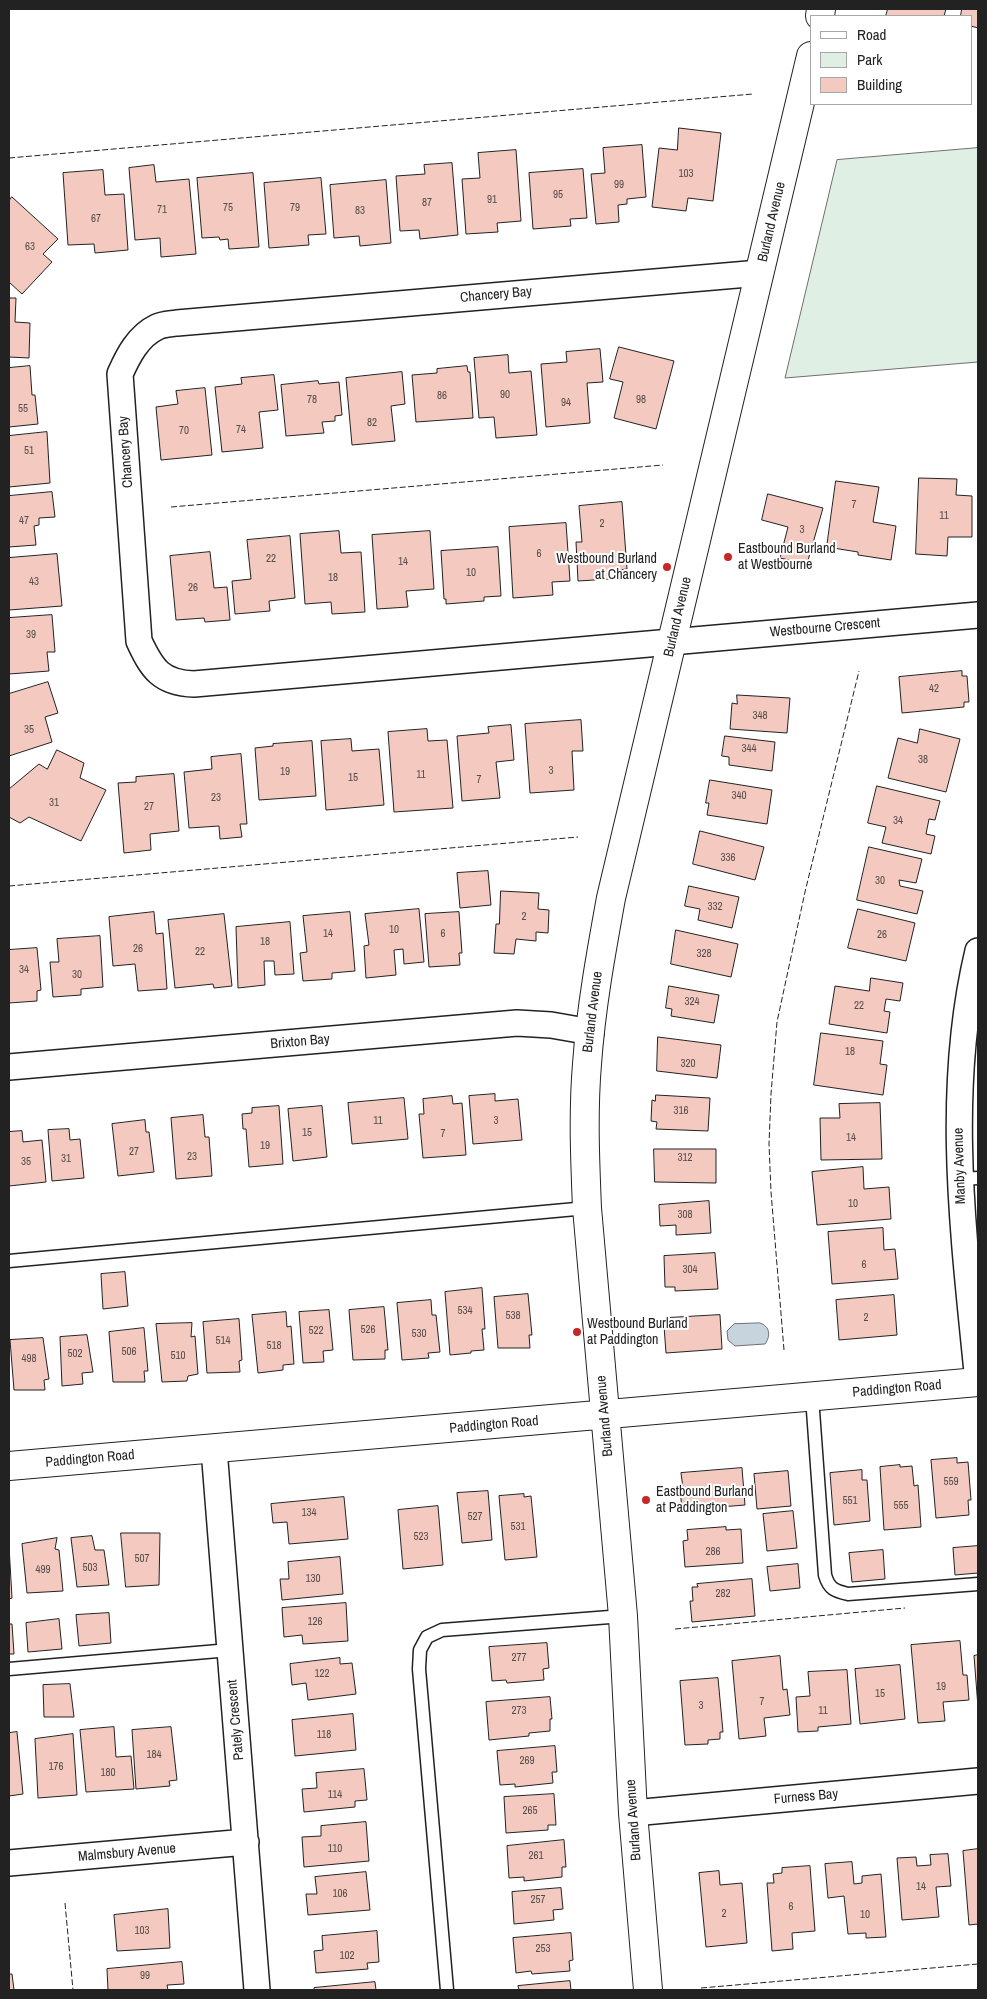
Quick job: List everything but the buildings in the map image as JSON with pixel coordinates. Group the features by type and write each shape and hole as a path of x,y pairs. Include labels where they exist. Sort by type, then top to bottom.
{"street":[{"name":"Burland Avenue","path":"648,1990 633,1813 623,1616 587,1208 584,1145 587,1064 596,979 611,898 810,60"},
{"name":"Chancery Bay","path":"672,642 194,684 178,683 162,675 149,662 139,641 120,374 127,358 140,339 158,327 177,323 760,273"},
{"name":"Westbourne Crescent","path":"672,642 978,615"},
{"name":"Manby Avenue","path":"978,951 968,1001 962,1054 958,1121 969,1178 978,1382"},
{"name":"Brixton Bay","path":"9,1067 517,1022 551,1025 591,1032"},
{"name":"Paddington Road","path":"9,1466 978,1382"},
{"name":"Pately Crescent","path":"214,1449 257,1990"},
{"name":"Furness Bay","path":"633,1813 978,1781"},
{"name":"Malmsbury Avenue","path":"9,1863 246,1842"}],"lane":[{"path":"9,1261 587,1208"},
{"path":"812,1397 825,1575 828,1585 835,1591 848,1594 978,1584"},
{"path":"447,1990 419,1669 420,1650 427,1637 442,1630 623,1616"},
{"path":"9,1669 230,1650"}],"green space":[{"path":"978,148 978,362 785,378 837,160"}],"shaded area":[{"path":"760,1323 768,1329 768,1338 765,1344 735,1346 728,1340 727,1331 734,1324"}],"fence":[{"path":"9,158 753,94"},
{"path":"171,507 663,465"},
{"path":"784,1350 769,1144 777,1022 805,892 859,671"},
{"path":"9,886 578,837"},
{"path":"675,1629 905,1608"},
{"path":"65,1903 73,1990"},
{"path":"701,1988 978,1964"}],"place":[{"name":"Eastbound Burland at Westbourne","path":"728,557"},
{"name":"Westbound Burland at Chancery","path":"667,567"},
{"name":"Westbound Burland at Paddington","path":"577,1332"},
{"name":"Eastbound Burland at Paddington","path":"646,1500"}]}
